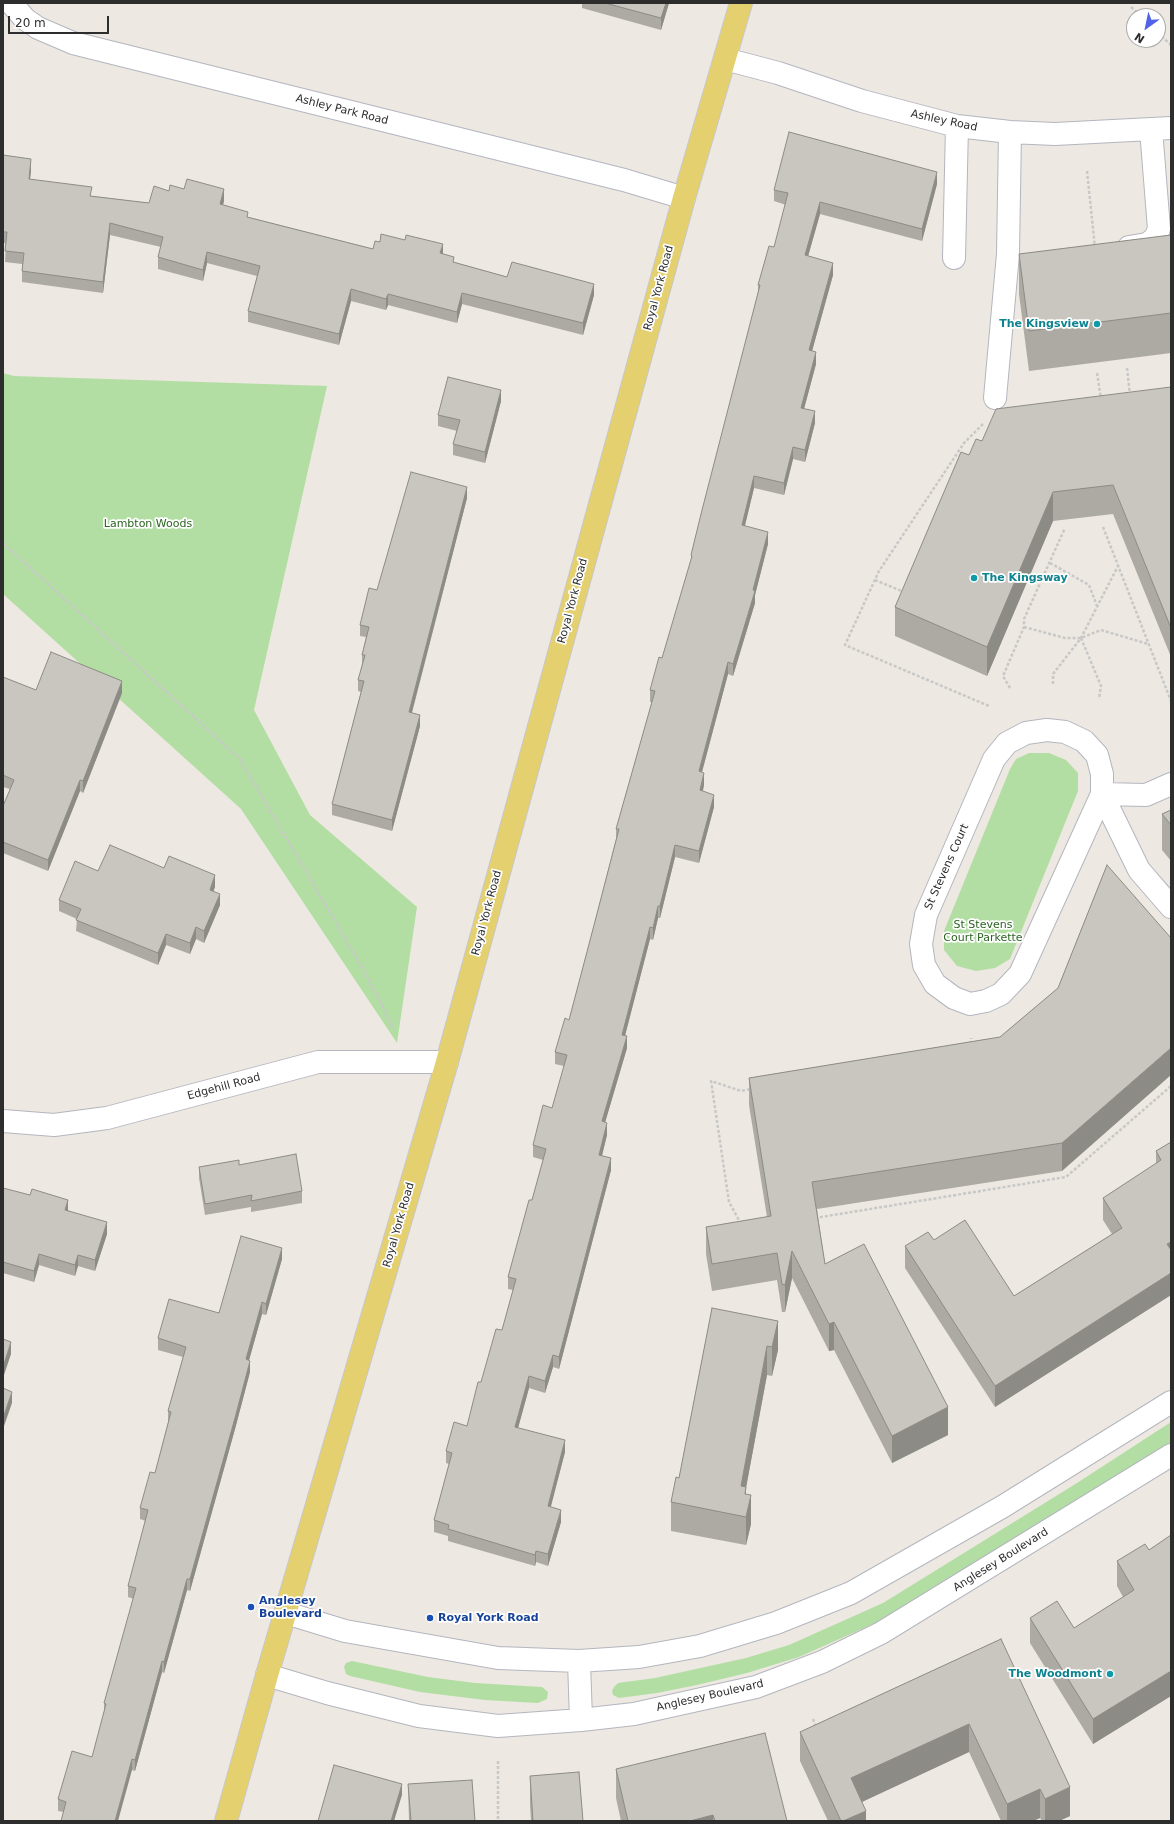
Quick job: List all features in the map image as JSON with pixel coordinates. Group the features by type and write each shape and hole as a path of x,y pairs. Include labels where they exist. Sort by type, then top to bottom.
{"main road":[{"name":"Royal York Road","path":"226,1821 447,1062 684,198 741,3"}],"street":[{"name":"Ashley Park Road","path":"11,3 25,19 38,28 73,43 616,178 684,198"},
{"name":"Ashley Road","path":"725,59 778,73 862,101 956,126 1010,132 1090,134 1161,129"},
{"path":"954,258 956,126"},
{"path":"1103,252 1147,244 1158,233 1161,129"},
{"path":"995,398 1018,254 1010,132"},
{"name":"St Stevens Court","path":"1047,730 1065,732 1084,741 1097,755 1102,774 1102,794 1020,974 1001,994 986,1001 970,1004 954,998 935,984 924,965 921,944 926,915 994,760 1007,743 1026,733 1047,730"},
{"path":"1171,784 1146,795 1102,794 1139,870 1171,907"},
{"name":"Edgehill Road","path":"3,1121 54,1125 107,1118 318,1062 447,1062"},
{"path":"286,1613 345,1631 498,1658 579,1661 639,1657 700,1646 776,1623 851,1593 1002,1507 1171,1402"},
{"name":"Anglesey Boulevard","path":"267,1676 419,1716 498,1726 581,1720 634,1714 756,1687 822,1662 882,1633 1171,1456"},
{"path":"579,1661 581,1720"}],"path":[{"path":"1087,172 1103,252"},
{"path":"1127,368 1131,396"},
{"path":"1097,372 1101,400"},
{"path":"987,422 964,443 879,571 845,645 989,706"},
{"path":"1103,527 1171,701"},
{"path":"1010,688 1003,676 1024,627 1024,619 1065,528"},
{"path":"3,543 240,759 363,969 394,1029"},
{"path":"1050,563 1089,585 1097,606"},
{"path":"1053,684 1053,674 1081,638 1118,566"},
{"path":"875,580 911,595"},
{"path":"1024,627 1065,638 1081,638 1101,630 1148,644"},
{"path":"1081,638 1101,686 1099,699"},
{"path":"971,1038 971,1045"},
{"path":"742,1226 729,1202 711,1081 741,1091 756,1088"},
{"path":"809,1218 1066,1177 1171,1086"},
{"path":"813,1719 817,1731"},
{"path":"498,1761 498,1821"}],"green space":[{"name":"Lambton Woods","path":"3,373 14,376 327,386 254,710 310,815 417,907 397,1043 241,809 3,594"},
{"name":"St Stevens Court Parkette","path":"1029,753 1049,753 1066,760 1078,773 1078,791 1010,959 995,968 976,971 957,966 944,950 944,931 1010,769 1016,759"},
{"path":"1171,1422 1171,1442 891,1616 799,1657 747,1673 657,1693 619,1698 613,1695 612,1691 618,1683 655,1678 746,1658 789,1645 883,1603 1077,1483"},
{"path":"352,1661 428,1677 475,1683 542,1687 548,1692 547,1699 538,1703 485,1700 420,1692 350,1676 346,1674 344,1667 346,1663"}],"building":[{"path":"605,3 666,3 661,18"},
{"path":"789,132 937,172 922,229 820,202 805,255 833,263 809,350 816,352 801,408 815,411 805,450 793,447 784,483 754,476 742,525 768,532 753,590 755,591 733,664 728,662 699,771 704,773 700,790 714,795 699,851 675,845 660,906 658,906 653,928 650,927 622,1035 627,1036 602,1121 607,1123 599,1155 611,1158 559,1357 553,1355 545,1381 529,1376 515,1427 565,1440 548,1506 561,1510 548,1554 536,1551 535,1555 448,1529 449,1525 434,1520 452,1453 446,1451 454,1422 467,1426 478,1382 481,1382 496,1329 502,1330 516,1279 508,1277 529,1200 532,1200 546,1149 533,1145 543,1105 552,1108 567,1055 555,1052 565,1018 569,1020 619,829 616,829 655,691 650,690 659,657 662,658 692,556 701,514 760,285 758,285 769,246 774,247 788,193 774,190"},
{"path":"3,155 31,159 29,179 92,187 90,196 149,203 154,186 169,191 170,185 184,189 187,179 224,189 220,204 248,212 247,217 373,249 375,241 380,242 381,234 405,240 406,235 443,244 440,253 454,257 453,262 507,277 512,262 594,284 583,323 462,293 457,312 388,294 386,299 351,289 339,334 248,311 260,266 207,252 203,270 158,257 163,237 110,223 103,282 22,271 24,253 5,251 7,232 3,232"},
{"path":"1171,235 1171,313 1029,331 1019,254"},
{"path":"448,377 501,390 485,452 453,444 460,420 438,415"},
{"name":"The Kingsway","path":"1171,387 1171,628 1113,485 1053,492 987,647 895,607 961,452 969,455 976,439 982,441 996,409"},
{"path":"411,472 467,487 409,712 420,715 392,820 332,804 364,681 358,680 365,655 362,655 369,627 360,625 369,588 377,590"},
{"path":"51,652 122,681 83,781 80,780 48,860 3,842 3,806 14,780 3,775 3,677 36,690"},
{"path":"1171,810 1171,825 1162,814"},
{"path":"110,845 164,868 169,856 215,875 210,890 220,894 204,931 196,927 190,943 166,934 158,953 76,920 81,909 59,900 75,861 98,871"},
{"path":"1107,865 1171,938 1171,1048 1062,1143 812,1182 825,1264 864,1244 948,1407 892,1436 834,1322 829,1324 792,1251 785,1285 782,1284 777,1253 712,1264 706,1227 771,1216 749,1078 1000,1037 1058,988"},
{"path":"1171,1142 1171,1242 1167,1244 1171,1250 1171,1273 995,1386 905,1246 928,1232 934,1240 965,1220 1014,1296 1122,1228 1103,1198 1161,1160 1156,1151"},
{"path":"296,1154 302,1191 251,1201 252,1195 205,1204 199,1167 239,1160 239,1165"},
{"path":"3,1188 30,1195 32,1189 68,1200 65,1210 107,1222 95,1260 78,1255 75,1265 39,1254 34,1271 3,1262"},
{"path":"241,1236 282,1248 266,1304 262,1302 246,1359 250,1361 235,1418 190,1579 187,1579 164,1662 162,1661 135,1760 132,1759 115,1821 61,1821 66,1802 58,1799 72,1751 92,1757 106,1704 104,1703 136,1588 128,1586 148,1510 140,1508 150,1472 155,1473 171,1412 168,1411 186,1347 158,1338 169,1299 219,1313"},
{"path":"712,1308 778,1321 772,1347 767,1346 741,1486 746,1487 745,1494 751,1495 746,1517 671,1502 676,1477 679,1478"},
{"path":"3,1339 11,1342 3,1367"},
{"path":"3,1388 12,1392 3,1418"},
{"name":"The Woodmont","path":"1171,1535 1171,1671 1093,1719 1030,1618 1057,1601 1074,1628 1134,1590 1117,1561 1145,1544 1149,1550"},
{"path":"1001,1639 1070,1787 1045,1799 1040,1789 1007,1804 969,1724 851,1778 866,1811 841,1821 800,1732"},
{"path":"765,1733 787,1821 715,1821 713,1815 690,1821 628,1821 616,1769"},
{"path":"334,1765 402,1784 391,1821 318,1821"},
{"path":"579,1772 583,1821 533,1821 530,1776"},
{"path":"472,1780 475,1821 411,1821 408,1784"}],"place":[{"name":"The Kingsview","path":"1097,324"},
{"name":"The Kingsway","path":"974,578"},
{"name":"Anglesey Boulevard","path":"251,1607"},
{"name":"Royal York Road","path":"430,1618"},
{"name":"The Woodmont","path":"1110,1674"}]}
